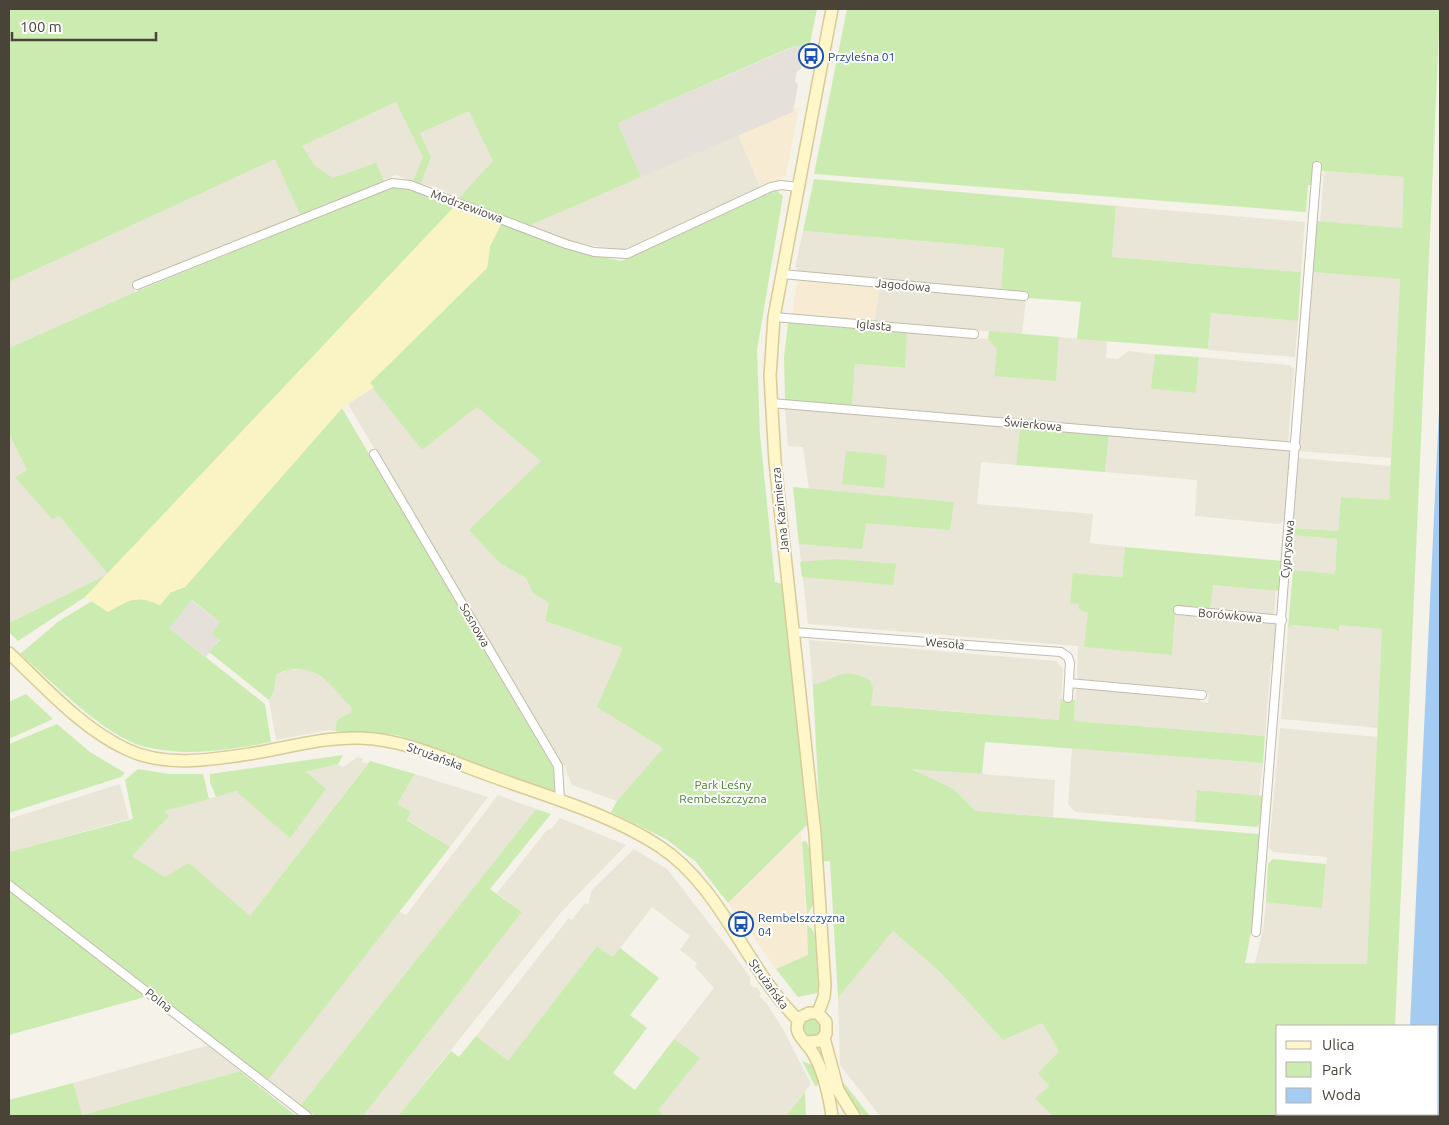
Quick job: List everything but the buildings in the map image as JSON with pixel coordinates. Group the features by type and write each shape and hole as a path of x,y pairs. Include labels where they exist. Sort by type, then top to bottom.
{"main road":[{"name":"Jana Kazimierza","path":"818,1013 824,997 824,973 815,834 771,403 770,351 774,317 832,9"},
{"name":"Strużańska","path":"9,653 70,710 98,733 129,751 158,759 190,761 223,758 328,738 363,738 401,743 560,801 632,831 659,846 684,865 705,889 771,989 799,1021"},
{"path":"832,1116 826,1085 816,1058 807,1042 797,1031 799,1021 809,1013 818,1013 824,1018 828,1026 824,1038 838,1090 853,1116"},
{"path":"807,1042 816,1042 824,1038"},
{"path":"837,1116 845,1114 853,1116"}],"street":[{"name":"Cyprysowa","path":"1256,932 1317,166"},
{"name":"Modrzewiowa","path":"137,285 392,183 410,185 566,244 614,255 627,254 771,187 781,185 798,187"},
{"name":"Jagodowa","path":"782,274 1024,296"},
{"name":"Iglasta","path":"774,317 974,334"},
{"name":"Świerkowa","path":"771,403 1296,447"},
{"name":"Sosnowa","path":"374,454 558,766 560,801"},
{"name":"Borówkowa","path":"1178,610 1282,620"},
{"name":"Wesoła","path":"793,632 1061,652 1070,661 1068,698"},
{"path":"1069,683 1202,695"},
{"name":"Polna","path":"9,885 307,1116"}],"shaded area":[{"path":"795,46 805,47 801,69 797,71 795,81 798,85 793,112 641,177 618,123"},
{"path":"396,102 424,157 413,181 396,175 300,214 132,284 135,292 9,348 9,282"},
{"path":"799,107 786,176 761,189 738,134"},
{"path":"469,110 494,161 459,198 436,187 421,184 431,157 420,133"},
{"path":"738,134 761,189 625,251 568,241 526,227"},
{"path":"1324,171 1405,177 1402,228 1320,222"},
{"path":"1116,206 1305,222 1301,272 1112,257"},
{"path":"803,231 1004,248 1001,289 801,272 795,268"},
{"path":"1312,272 1400,278 1391,458 1298,451"},
{"path":"802,279 880,287 874,322 792,315 797,281"},
{"path":"880,287 1026,299 1022,334 874,322"},
{"path":"1211,313 1298,321 1295,357 1208,350"},
{"path":"907,333 988,339 997,349 994,375 1056,381 1059,337 1107,341 1106,358 1118,359 1128,351 1155,354 1152,389 1196,393 1199,357 1290,365 1294,369 1288,443 852,405 855,364 904,368"},
{"path":"374,387 422,450 477,407 542,461 501,564 526,578 533,593 549,603 545,621 623,648 663,748 617,801 572,785 564,765 561,765 348,404"},
{"path":"785,407 1020,427 1016,465 981,462 977,504 1093,514 1090,543 1125,547 1122,577 1074,573 1079,604 1088,613 1172,654 1176,613 1278,622 1274,663 1271,663 1265,736 1074,721 1076,689 1078,687 1199,698 1201,702 1208,703 1209,695 1204,690 1079,679 1077,676 1078,646 808,624 796,517 954,502 809,489 803,447 788,446"},
{"path":"9,434 27,470 15,477 59,516 108,574 9,623"},
{"path":"1109,434 1292,450 1286,519 1279,524 1195,516 1197,480 1105,472"},
{"path":"1298,458 1391,466 1389,500 1341,497 1338,531 1292,528"},
{"path":"1291,535 1337,539 1335,574 1289,570"},
{"path":"1212,585 1276,590 1274,616 1210,610"},
{"path":"191,600 220,622 220,639 206,657 169,628"},
{"path":"1292,625 1336,629 1338,631 1340,625 1383,629 1378,728 1281,719 1288,628"},
{"path":"809,640 1056,661 1063,669 1060,720 814,700"},
{"path":"308,669 327,680 352,707 352,712 336,723 335,731 328,730 276,740 269,700 274,691 276,675 288,670"},
{"path":"1280,728 1378,737 1367,964 1255,963 1263,930 1266,902 1322,907 1327,857 1273,852 1269,847"},
{"path":"1072,748 1263,763 1259,796 1198,790 1195,822 1075,812 1068,804"},
{"path":"358,757 363,759 362,762 368,763 250,916 227,898 165,877 132,856 169,816 163,811 333,765 338,764 343,767"},
{"path":"911,768 1055,780 1053,817 976,811 954,789"},
{"path":"415,774 488,797 450,847 407,819 397,804"},
{"path":"120,784 129,819 9,852 9,819"},
{"path":"498,795 536,809 301,1105 268,1080 399,911 406,915"},
{"path":"560,818 626,845 562,911 398,1116 363,1116 522,912 497,893 547,830 551,829"},
{"path":"801,831 808,955 776,969 728,903"},
{"path":"634,849 667,869 737,959 750,977 750,984 761,993 759,996 767,1004 783,1029 811,1084 786,1116 664,1116 657,1110 699,1059 674,1039 714,988 695,967 697,963 680,950 690,936 652,907 613,957 597,946 508,1062 476,1036 569,918 572,920 585,903 588,905 592,890"},
{"path":"893,931 940,972 986,1022 1042,1023 1059,1051 1038,1073 1049,1086 1035,1098 1052,1116 881,1116 876,1111 840,1065 838,998"},
{"path":"209,1045 240,1071 81,1115 73,1083"}],"green space":[{"path":"9,9 817,9 809,48 795,46 782,51 618,123 641,177 526,227 459,198 493,161 469,111 420,133 431,157 421,184 413,181 423,157 396,102 302,146 315,166 333,178 376,163 384,181 300,214 275,159 9,282"},
{"path":"847,9 1440,9 1395,1025 1276,1025 1276,1115 1390,1116 1052,1116 1035,1098 1049,1086 1038,1073 1059,1051 1042,1023 1003,1040 940,972 893,931 838,998 830,861 822,861 813,685 840,675 852,674 870,680 873,688 871,705 1059,720 1061,699 1075,700 1074,721 1265,736 1263,763 985,742 982,774 912,769 954,789 976,811 1259,834 1260,858 1258,877 1245,963 1367,964 1382,629 1340,625 1338,632 1335,629 1292,625 1288,628 1293,570 1335,574 1337,539 1291,535 1292,528 1338,531 1341,497 1389,500 1400,279 1312,272 1315,221 1402,228 1404,177 1313,170 1312,185 1308,185 1306,212 814,174"},
{"path":"814,179 1116,206 1112,257 1301,272 1298,321 1211,313 1208,349 1077,339 1081,302 1027,298 1027,292 1001,289 1004,248 803,231"},
{"path":"397,185 455,206 108,574 59,516 52,519 15,477 27,470 9,434 9,348 135,292"},
{"name":"Park Leśny Rembelszczyzna","path":"776,190 783,196 757,350 760,435 775,582 783,584 807,825 728,903 696,862 666,839 611,812 617,801 663,748 597,707 623,648 545,621 549,603 533,593 526,578 501,564 469,530 541,461 477,407 422,450 369,383 487,268 490,246 501,224 566,249 621,261"},
{"path":"788,323 907,333 905,368 855,364 852,405 785,400 784,357"},
{"path":"989,331 1059,337 1056,381 994,376 997,349 988,339"},
{"path":"1155,354 1199,357 1196,393 1151,389"},
{"path":"342,408 554,769 554,792 397,735 335,731 337,720 352,712 351,707 327,681 313,672 295,669 276,675 274,691 269,700 209,652 220,640 212,634 220,622 192,600 169,628 265,704 271,742 224,750 177,752 146,747 130,742 97,721 20,654 59,621 92,601 108,612 122,604 139,599 160,605 171,592 185,587"},
{"path":"1020,427 1109,434 1105,472 1016,465"},
{"path":"846,451 887,455 884,488 842,484"},
{"path":"793,487 954,502 950,530 866,523 862,549 799,544"},
{"path":"1125,547 1283,561 1280,591 1213,585 1210,610 1176,607 1172,655 1084,647 1088,613 1079,609 1079,604 1070,603 1073,573 1122,577"},
{"path":"836,559 896,564 893,585 802,577 800,562"},
{"path":"108,574 85,597 18,641 9,632 9,623"},
{"path":"26,694 53,719 9,739 9,702"},
{"path":"57,724 90,752 125,773 121,777 9,813 9,744"},
{"path":"343,755 338,764 306,772 326,789 290,838 236,791 216,797 210,782 210,774"},
{"path":"370,761 415,774 397,804 411,812 407,820 450,847 268,1080 9,879 9,852 133,819 125,780 138,769 169,774 203,774 209,799 164,811 169,816 132,856 165,877 189,863 250,916"},
{"path":"1197,790 1264,796 1259,825 1257,827 1195,822"},
{"path":"536,809 551,814 490,889 522,912 363,1116 315,1116 301,1105"},
{"path":"806,841 809,848 813,905 807,915 802,842"},
{"path":"1273,859 1326,864 1322,908 1266,902 1268,864"},
{"path":"9,890 152,995 9,1035"},
{"path":"807,925 812,929 815,936 818,986 817,993 798,997 776,969 808,955"},
{"path":"597,946 613,957 620,948 659,978 630,1015 647,1028 613,1073 635,1090 674,1039 700,1058 658,1110 664,1116 398,1116 451,1051 459,1057 476,1036 508,1061"},
{"path":"812,1019 818,1022 821,1028 818,1034 812,1037 806,1034 803,1028 806,1022"},
{"path":"802,1061 814,1066 820,1085 815,1086"},
{"path":"240,1071 296,1116 9,1116 9,1100 73,1083 82,1115"},
{"path":"838,1079 844,1083 870,1116 864,1116 855,1108"},
{"path":"805,1092 806,1116 786,1116"}],"sand":[{"path":"455,206 501,224 490,246 487,268 370,383 374,387 342,408 185,587 171,592 160,605 139,599 122,604 108,612 85,597"}],"water":[{"path":"1440,389 1440,1116 1405,1116 1439,1115 1439,1025 1410,1025"}],"place":[{"name":"Przyleśna 01","path":"811,56"},
{"name":"Rembelszczyzna 04","path":"741,924"}]}
